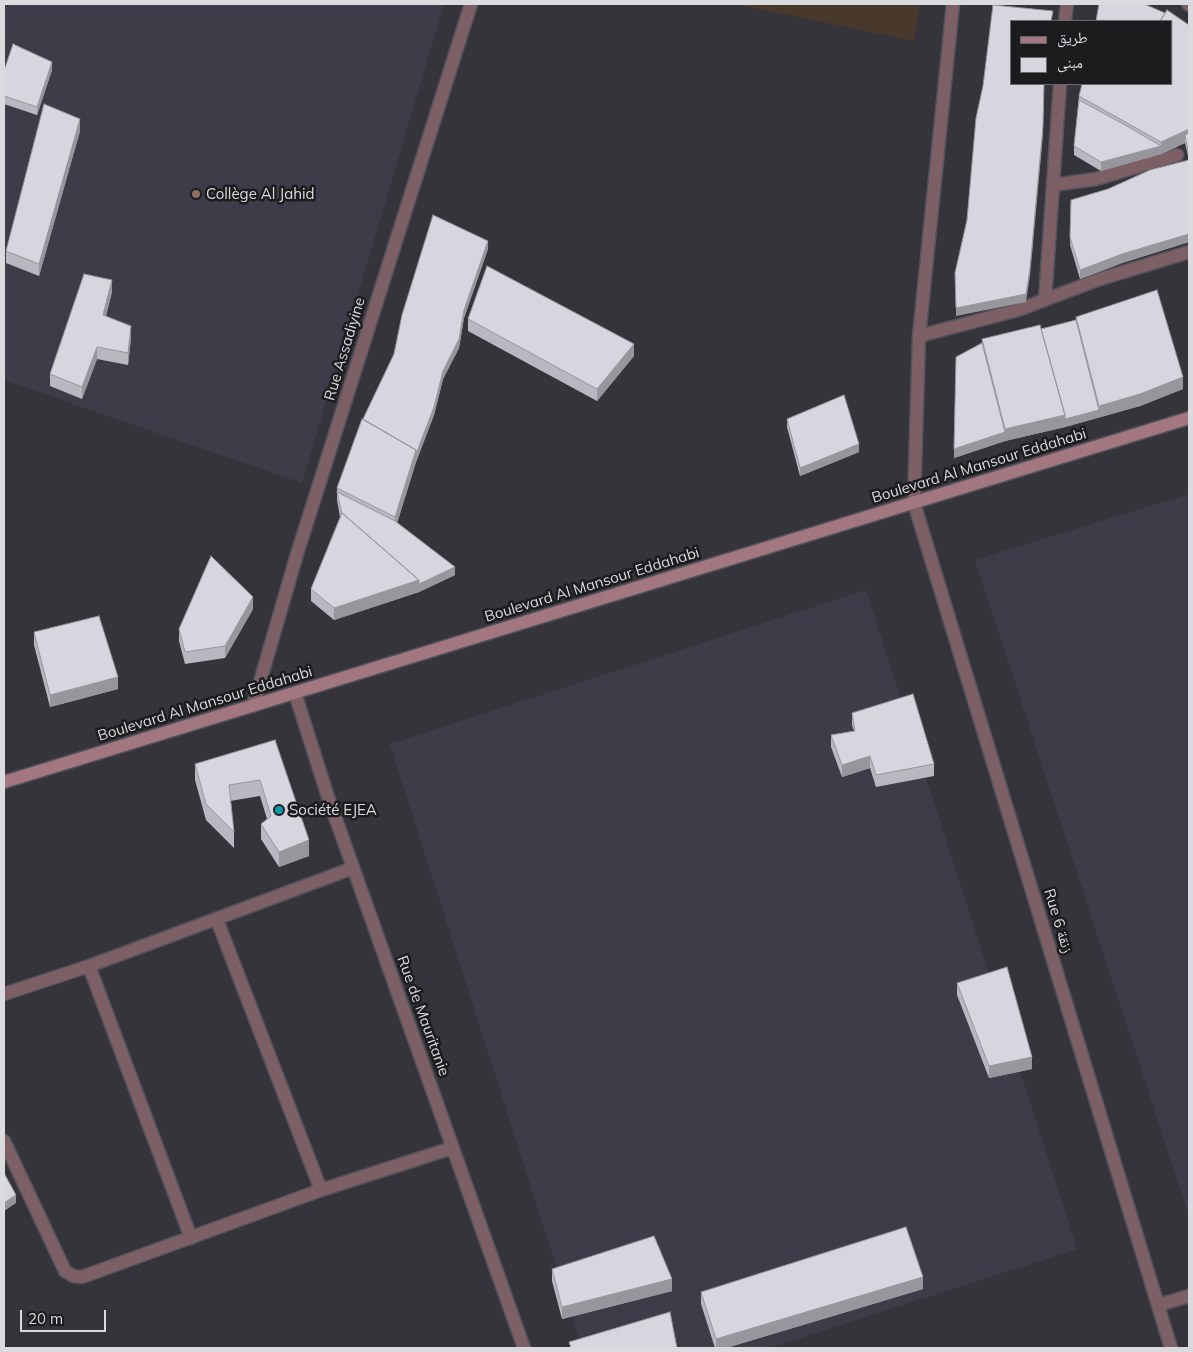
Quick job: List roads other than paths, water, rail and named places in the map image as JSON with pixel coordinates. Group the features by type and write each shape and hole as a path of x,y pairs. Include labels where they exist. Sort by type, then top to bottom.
{"main road":[{"name":"Boulevard Al Mansour Eddahabi","path":"4,782 1189,418"}],"street":[{"name":"Rue Assadiyine","path":"253,706 297,554 471,4"},
{"name":"Rue 6 زنقة","path":"953,4 919,336 914,503 1171,1348"},
{"path":"1065,20 1067,4"},
{"path":"1044,300 1060,85"},
{"path":"1053,185 1096,179 1137,168 1177,154"},
{"path":"919,336 1018,310 1100,279 1189,252"},
{"name":"Rue de Mauritanie","path":"294,693 353,868 524,1348"},
{"path":"4,994 217,920 353,868"},
{"path":"217,920 321,1190"},
{"path":"89,966 191,1238"},
{"path":"4,1142 65,1271 73,1276 82,1277 321,1190 452,1148"},
{"path":"1158,1306 1189,1296"}],"place":[{"name":"Collège Al Jahid","path":"196,194"},
{"name":"Société EJEA","path":"279,810"}]}
